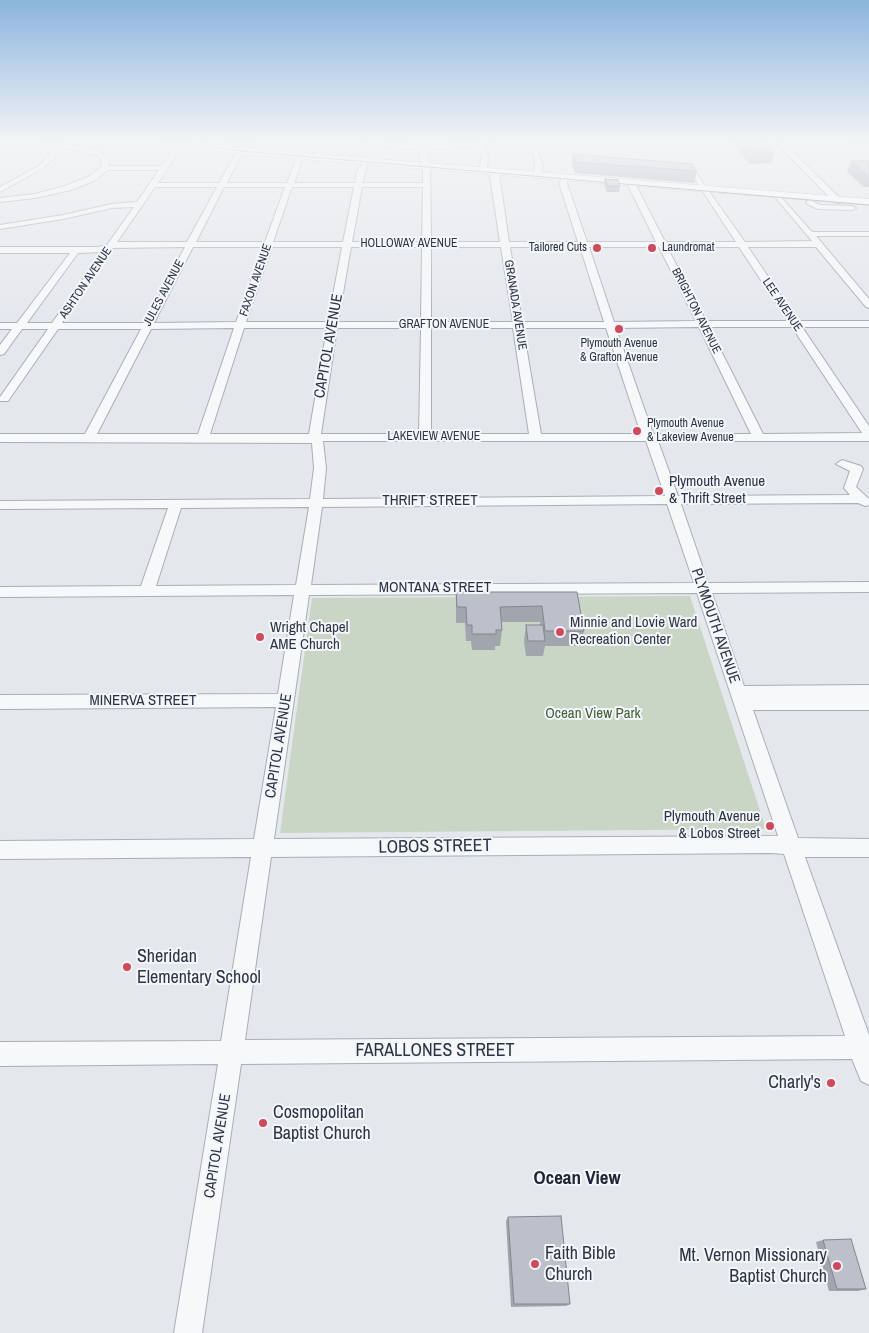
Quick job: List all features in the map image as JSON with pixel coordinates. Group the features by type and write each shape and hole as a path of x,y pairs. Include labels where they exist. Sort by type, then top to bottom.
{"main road":[{"path":"812,202 869,206"},
{"path":"823,202 869,210"},
{"path":"842,205 867,202"}],"street":[{"name":"JULES AVENUE","path":"89,438 212,202"},
{"name":"FAXON AVENUE","path":"203,438 240,325 284,202"},
{"name":"CAPITOL AVENUE","path":"188,1333 233,1052 316,502 320,468 318,443 314,432 355,202"},
{"path":"425,437 427,202"},
{"name":"GRANADA AVENUE","path":"498,202 536,437"},
{"name":"PLYMOUTH AVENUE","path":"570,202 646,432 651,437 791,846 865,1047 869,1073"},
{"name":"BRIGHTON AVENUE","path":"640,202 663,244 759,437"},
{"name":"LEE AVENUE","path":"713,202 869,436"},
{"path":"791,202 810,234 869,305"},
{"path":"0,226 63,217 112,206 140,204"},
{"name":"ASHTON AVENUE","path":"4,399 140,204"},
{"path":"810,234 869,234"},
{"name":"HOLLOWAY AVENUE","path":"2,252 99,250 111,246 268,244 818,244"},
{"path":"0,352 76,250"},
{"name":"GRAFTON AVENUE","path":"0,326 869,324"},
{"name":"LAKEVIEW AVENUE","path":"0,438 869,436"},
{"path":"842,464 857,469 850,483 850,488 865,502"},
{"name":"THRIFT STREET","path":"0,505 672,500 865,502"},
{"path":"146,590 176,504"},
{"name":"MONTANA STREET","path":"0,592 702,587 725,590 869,587"},
{"path":"740,698 869,691"},
{"path":"740,698 869,703"},
{"name":"MINERVA STREET","path":"0,702 286,700"},
{"name":"LOBOS STREET","path":"0,850 761,844 869,848"},
{"name":"FARALLONES STREET","path":"0,1054 865,1047"}],"green space":[{"name":"Ocean View Park","path":"690,596 766,829 280,833 312,598"}],"building":[{"path":"456,592 577,592 584,631 545,631 542,606 500,607 502,630 496,630 496,634 472,634 472,625 467,625 466,607 457,607"},
{"path":"526,625 543,625 545,641 528,641"},
{"name":"Faith Bible Church","path":"561,1216 570,1304 514,1304 508,1217"},
{"name":"Mt. Vernon Missionary Baptist Church","path":"851,1239 866,1289 837,1289 823,1240"}],"tram line":[{"path":"837,202 869,205"}],"place":[{"name":"Tailored Cuts","path":"597,248"},
{"name":"Laundromat","path":"652,248"},
{"name":"Plymouth Avenue & Grafton Avenue","path":"619,329"},
{"name":"Plymouth Avenue & Lakeview Avenue","path":"637,431"},
{"name":"Plymouth Avenue & Thrift Street","path":"659,491"},
{"name":"Minnie and Lovie Ward Recreation Center","path":"560,632"},
{"name":"Wright Chapel AME Church","path":"260,637"},
{"name":"Plymouth Avenue & Lobos Street","path":"770,826"},
{"name":"Sheridan Elementary School","path":"127,967"},
{"name":"Charly's","path":"831,1083"},
{"name":"Cosmopolitan Baptist Church","path":"263,1123"},
{"name":"Faith Bible Church","path":"535,1264"},
{"name":"Mt. Vernon Missionary Baptist Church","path":"837,1266"}],"district":[{"name":"Ocean View","path":"577,1179"}]}
